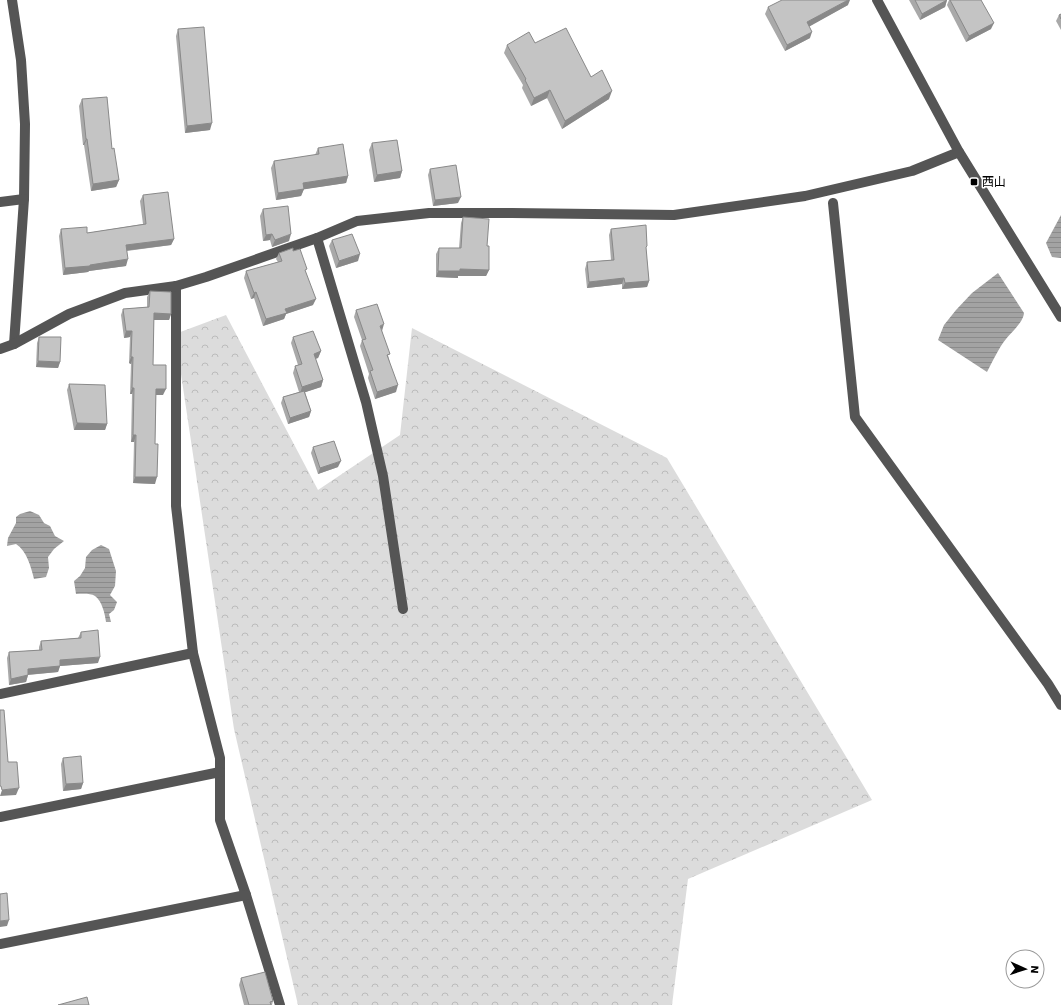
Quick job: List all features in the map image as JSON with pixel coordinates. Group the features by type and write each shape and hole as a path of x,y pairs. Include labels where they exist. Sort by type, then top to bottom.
{"street":[{"path":"12,0 21,60 25,117 24,199 14,344"},
{"path":"876,0 959,152 1061,317"},
{"path":"0,349 14,344 69,314 125,293 176,286 206,277 317,238 357,221 429,213 674,215 805,196 912,171 959,152"},
{"path":"0,202 24,199"},
{"path":"833,203 855,417 1048,684 1061,705"},
{"path":"317,238 366,402 383,476 403,609"},
{"path":"176,286 176,506 193,653 220,758 220,820 246,895 280,1005"},
{"path":"0,694 193,653"},
{"path":"0,817 220,772"},
{"path":"0,944 246,895"}],"green space":[{"path":"226,315 318,490 400,435 412,328 667,458 872,800 688,879 672,1005 298,1005 234,729 175,334"}],"shaded area":[{"path":"1061,215 1061,258 1052,257 1046,243"},
{"path":"998,273 1024,313 1019,324 1000,347 987,372 938,340 944,325 956,310 972,293"},
{"path":"30,511 39,515 44,523 50,526 55,536 64,541 54,549 48,557 49,568 46,577 34,579 28,560 20,547 16,544 7,546 8,538 16,523 16,517"},
{"path":"101,545 109,549 116,571 115,586 110,595 117,602 114,610 109,614 111,622 106,622 101,604 95,596 88,594 76,594 74,581 80,576 85,568 86,557 92,550"}],"building":[{"path":"782,0 848,0 807,22 812,32 787,45 768,7"},
{"path":"915,0 947,0 922,14"},
{"path":"950,0 981,0 994,23 969,36"},
{"path":"204,27 212,123 187,126 178,29"},
{"path":"566,28 591,77 602,70 612,91 565,121 550,90 534,98 525,80 526,79 507,45 529,32 535,43"},
{"path":"107,97 112,149 114,148 119,180 93,184 82,99"},
{"path":"397,140 402,171 377,175 372,143"},
{"path":"343,144 348,176 303,183 304,189 278,193 274,161 319,154 318,148"},
{"path":"456,165 461,197 435,200 430,169"},
{"path":"168,192 174,239 126,245 128,259 90,266 65,268 61,229 87,227 87,233 146,224 143,195"},
{"path":"288,206 291,234 275,240 272,234 266,235 263,209"},
{"path":"463,217 489,219 487,246 489,246 489,270 460,269 460,271 438,271 439,248 461,248"},
{"path":"646,225 649,281 625,283 624,278 589,282 587,262 614,260 611,229"},
{"path":"352,234 360,254 339,261 332,240"},
{"path":"293,248 293,251 300,249 307,269 305,270 316,299 285,309 287,313 266,319 246,271 282,261 279,253"},
{"path":"150,291 171,292 171,314 154,313 153,365 166,365 166,389 156,389 155,444 158,444 157,477 135,477 136,435 133,435 134,388 132,388 132,331 126,331 123,309 149,307"},
{"path":"377,304 384,324 380,326 390,354 387,355 398,385 377,392 370,371 373,370 362,340 366,339 356,310"},
{"path":"313,331 321,351 314,354 323,380 302,387 295,366 302,364 293,337"},
{"path":"39,337 61,337 60,362 38,361"},
{"path":"69,384 105,385 107,424 77,423"},
{"path":"304,391 311,411 290,418 283,397"},
{"path":"334,441 341,461 320,468 313,447"},
{"path":"98,630 100,657 60,660 60,666 28,669 28,675 11,679 9,652 42,650 41,641 81,638 81,632"},
{"path":"0,710 4,710 8,762 17,762 19,788 2,790 0,786"},
{"path":"81,756 83,783 66,784 63,758"},
{"path":"7,893 9,920 0,921 0,894"},
{"path":"265,972 273,1001 270,1002 271,1005 249,1005 241,978"},
{"path":"87,997 89,1005 58,1005"}],"place":[{"name":"西山","path":"974,182"}]}
